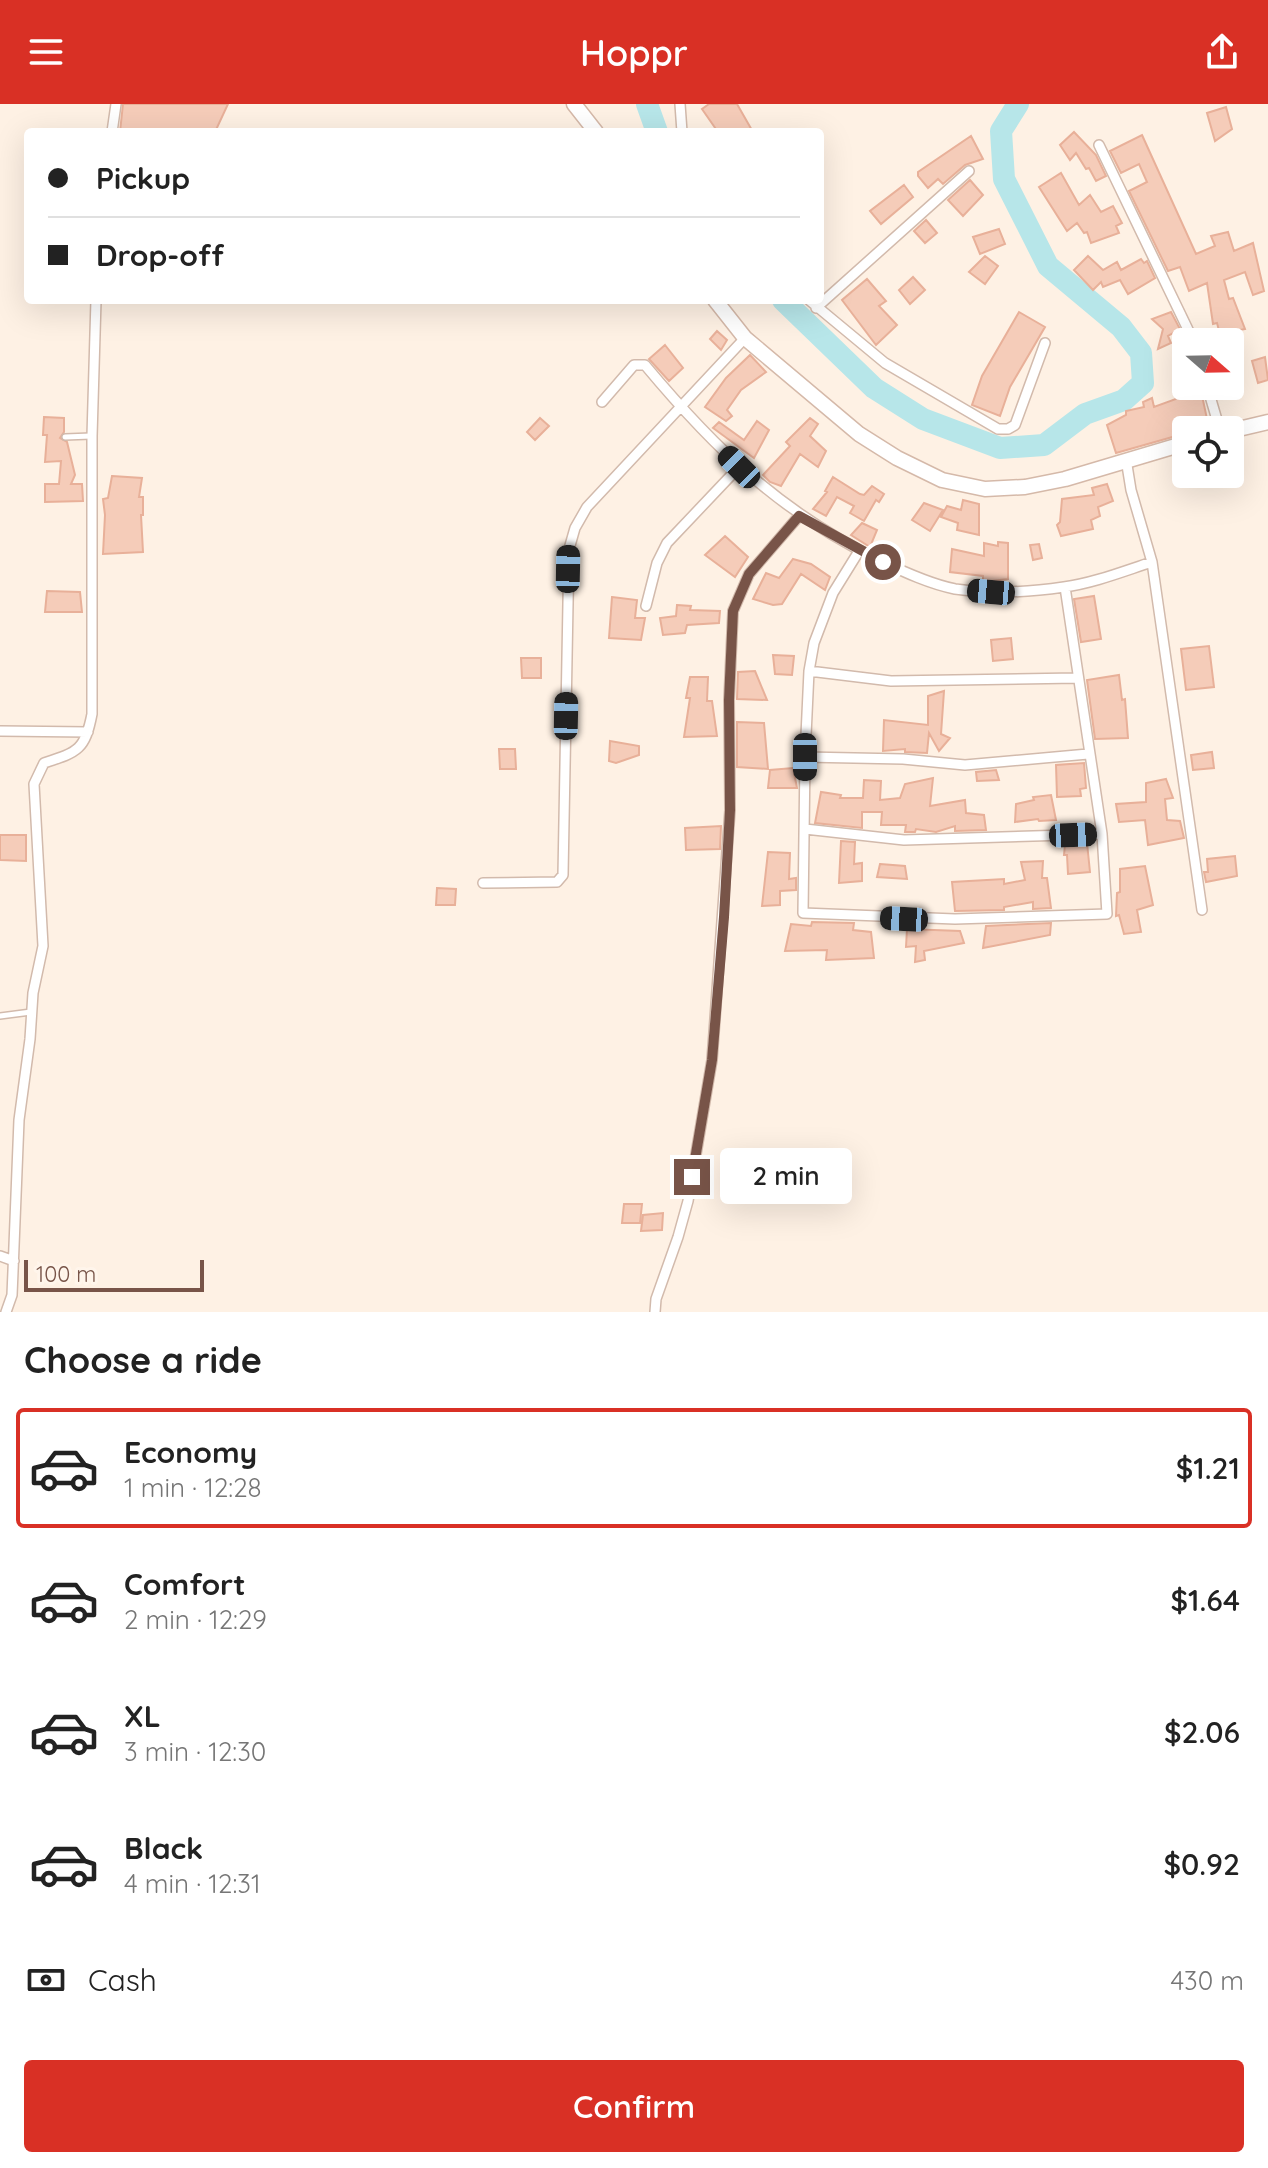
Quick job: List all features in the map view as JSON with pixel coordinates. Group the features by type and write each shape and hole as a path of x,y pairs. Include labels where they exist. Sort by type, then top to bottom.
{"main road":[{"path":"574,104 593,128"},
{"path":"718,304 745,338 859,434 897,458 942,480 985,489 1025,487 1065,479 1172,447"},
{"path":"1244,428 1268,422"}],"street":[{"path":"113,128 116,104"},
{"path":"680,104 682,128"},
{"path":"1099,145 1187,328"},
{"path":"824,294 969,171"},
{"path":"6,1312 12,1295 19,1120 33,993 43,946 34,784 44,763 72,754 85,742 92,714 92,436 96,304"},
{"path":"812,304 885,363 998,429 1015,425 1045,343"},
{"path":"483,883 557,882 563,875 569,549 575,528 587,507 745,338"},
{"path":"602,402 634,365 645,365 679,406 739,467 799,516 859,551 907,574 953,588 991,592 1065,587 1152,562"},
{"path":"1126,459 1131,490 1152,562 1202,910"},
{"path":"646,606 657,563 667,543 739,467"},
{"path":"655,1312 656,1299 688,1201 712,1060 730,810 729,700 733,611 749,574 799,516"},
{"path":"859,551 833,593 814,643 809,671 803,913 917,919 1107,914 1102,834 1065,587"},
{"path":"809,671 891,681 1077,678"},
{"path":"0,731 88,732"},
{"path":"805,757 903,759 965,765 1088,754"},
{"path":"805,829 904,840 1102,834"},
{"path":"0,1256 14,1261"}],"lane":[{"path":"65,437 92,436"},
{"path":"0,1016 32,1011"}],"building":[{"path":"123,104 228,104 217,128 120,128"},
{"path":"709,104 737,104 751,128 715,128 702,109"},
{"path":"1226,107 1232,129 1215,141 1207,113"},
{"path":"1074,132 1096,155 1106,176 1096,181 1076,153 1070,160 1060,145"},
{"path":"1142,135 1196,254 1215,246 1211,236 1228,232 1234,251 1253,243 1264,291 1253,295 1245,272 1224,280 1229,299 1233,298 1245,329 1218,328 1217,323 1213,324 1207,283 1189,291 1180,267 1168,271 1129,191 1147,182 1139,164 1121,173 1110,151"},
{"path":"971,136 983,159 965,165 943,184 938,179 928,188 918,172"},
{"path":"1061,173 1079,205 1090,195 1101,212 1113,206 1122,223 1116,226 1119,233 1091,243 1087,232 1084,233 1077,223 1067,231 1039,187"},
{"path":"970,180 983,195 963,216 948,200"},
{"path":"904,185 913,197 881,224 870,211"},
{"path":"926,220 937,233 925,243 914,231"},
{"path":"999,229 1005,244 980,254 973,237"},
{"path":"985,256 998,266 985,284 969,272"},
{"path":"1088,256 1103,270 1117,262 1121,270 1141,259 1144,263 1147,261 1155,278 1128,294 1120,280 1103,287 1101,282 1093,290 1074,270"},
{"path":"913,277 925,290 910,304 899,290"},
{"path":"867,279 886,301 879,306 897,325 876,345 842,300"},
{"path":"1019,312 1045,327 1010,387 1000,416 972,405 982,376"},
{"path":"1171,312 1179,328 1172,328 1172,334 1168,336 1171,343 1158,349 1163,329 1152,319"},
{"path":"717,331 727,340 721,350 710,339"},
{"path":"665,345 683,368 669,381 649,359"},
{"path":"750,355 766,372 741,390 727,410 732,416 726,421 705,407 726,378"},
{"path":"1265,357 1268,380 1258,383 1252,361"},
{"path":"1152,398 1154,407 1173,400 1203,400 1206,416 1172,416 1172,437 1116,453 1107,425 1126,415 1126,411 1144,407 1143,402"},
{"path":"44,417 64,418 64,432 60,438 67,442 75,475 71,484 82,484 83,501 45,502 45,484 59,484 61,461 45,462 47,435 43,435"},
{"path":"540,418 549,426 535,440 527,432"},
{"path":"810,418 818,424 810,436 826,451 818,467 800,454 781,486 770,482 763,475 790,446 786,442"},
{"path":"757,421 769,430 754,458 713,428 719,422 744,440"},
{"path":"112,476 142,478 139,497 143,497 143,552 103,554 103,499 108,498"},
{"path":"833,477 860,494 864,495 872,486 884,494 879,502 876,500 864,521 850,513 854,506 837,497 826,516 813,509 827,492"},
{"path":"1107,484 1113,501 1098,507 1100,516 1091,520 1093,529 1061,536 1057,525 1062,499 1094,495 1092,488"},
{"path":"963,500 979,504 979,535 957,530 958,523 941,517 947,506 961,510"},
{"path":"924,503 943,510 930,531 912,520"},
{"path":"862,523 877,530 870,547 851,535"},
{"path":"725,536 748,557 735,577 705,555"},
{"path":"998,542 1008,543 1008,579 983,582 983,576 950,572 952,549 984,556 984,543 998,546"},
{"path":"1039,544 1042,558 1033,560 1030,545"},
{"path":"793,559 811,564 830,577 825,590 801,574 782,604 773,605 753,599 766,573 779,578"},
{"path":"47,591 80,592 82,612 45,612"},
{"path":"1094,596 1101,639 1081,642 1074,599"},
{"path":"612,597 637,600 635,618 645,618 641,640 609,638"},
{"path":"677,605 691,606 690,610 720,611 719,623 687,625 685,633 663,635 660,618 676,616"},
{"path":"1011,638 1013,659 993,661 991,640"},
{"path":"1209,646 1214,687 1186,690 1181,649"},
{"path":"773,655 794,656 792,675 775,674"},
{"path":"521,658 541,658 541,678 522,678"},
{"path":"755,671 767,700 737,699 738,672"},
{"path":"1119,675 1122,700 1125,699 1128,738 1095,739 1087,680"},
{"path":"690,677 708,677 707,701 712,701 717,736 684,737"},
{"path":"944,691 941,734 950,738 939,751 929,733 927,753 905,752 905,749 883,751 884,720 928,725 928,696"},
{"path":"737,722 764,723 768,769 737,767"},
{"path":"610,741 639,746 639,755 616,763 609,761"},
{"path":"499,749 515,749 516,769 500,769"},
{"path":"1212,752 1214,768 1193,770 1191,755"},
{"path":"1084,763 1086,788 1080,789 1081,796 1057,797 1056,765"},
{"path":"793,768 797,788 768,788 770,770"},
{"path":"996,770 999,780 977,781 976,772"},
{"path":"933,778 930,806 965,800 966,813 984,815 986,830 955,831 955,826 936,832 916,829 915,832 905,832 906,825 881,825 882,812 862,812 862,828 815,823 821,792 841,795 840,798 863,798 864,780 881,781 880,800 900,798 905,784"},
{"path":"1166,779 1173,798 1165,799 1167,820 1180,821 1184,838 1148,845 1145,820 1119,822 1116,804 1146,802 1146,783"},
{"path":"1051,795 1056,820 1015,822 1016,804 1034,800 1033,797"},
{"path":"721,826 720,849 686,850 685,828"},
{"path":"0,835 26,835 26,861 0,860"},
{"path":"841,841 855,842 854,864 862,863 862,881 839,883"},
{"path":"1087,843 1090,872 1068,874 1065,845"},
{"path":"768,852 790,853 789,879 796,878 796,890 780,891 780,905 762,906"},
{"path":"1235,856 1237,876 1206,882 1204,872 1208,872 1207,859"},
{"path":"1043,861 1042,878 1047,878 1051,908 1033,909 1033,902 1004,907 1004,910 955,911 952,882 1004,879 1004,884 1025,880 1021,862"},
{"path":"880,864 905,866 907,879 877,877"},
{"path":"1145,866 1153,905 1137,910 1141,932 1124,934 1119,915 1116,916 1120,869"},
{"path":"437,888 456,889 455,905 436,905"},
{"path":"812,922 854,923 853,930 871,932 874,958 826,960 827,950 785,951 791,924 811,926"},
{"path":"1051,923 1050,935 983,948 986,926"},
{"path":"907,929 960,931 964,943 924,951 925,960 915,962 916,946 906,947"},
{"path":"624,1204 642,1204 640,1223 622,1223"},
{"path":"663,1213 662,1230 641,1231 643,1215"}],"waterway":[{"path":"647,104 656,128"},
{"path":"787,304 874,388 923,419 1000,448 1044,445 1085,414 1124,400 1143,383 1141,353 1121,327 1048,266 1004,179 1001,131 1018,104"}],"route":[{"path":"692,1177 712,1060 724,917 730,810 729,700 733,611 749,574 799,516 883,562"}]}
